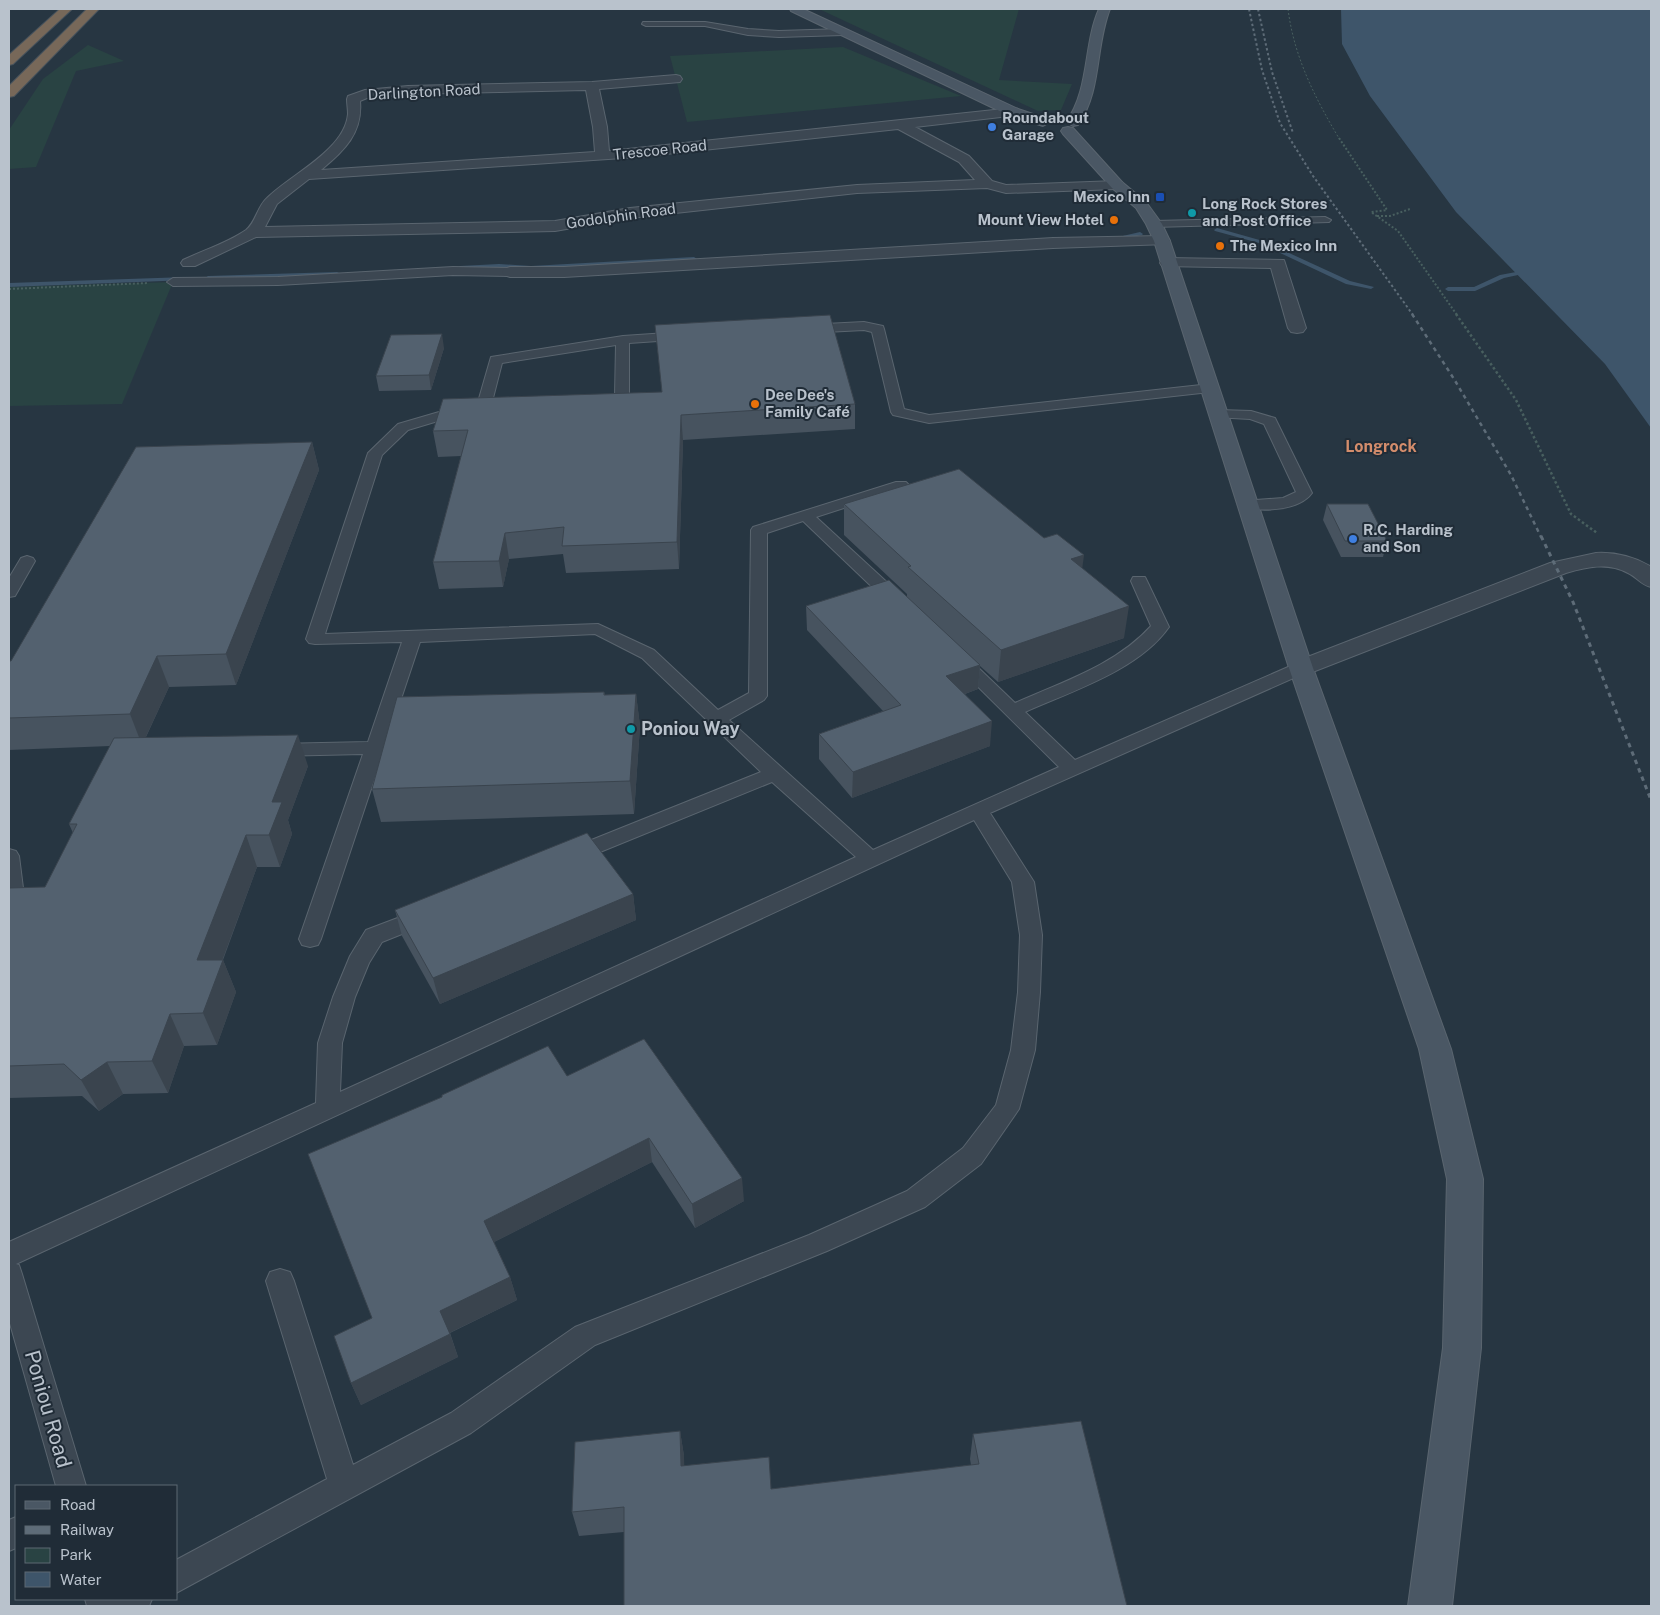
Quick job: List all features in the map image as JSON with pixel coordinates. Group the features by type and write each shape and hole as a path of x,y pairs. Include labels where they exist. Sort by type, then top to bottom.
{"highway":[{"path":"9,61 66,9"},
{"path":"9,93 93,9"}],"street":[{"path":"794,9 1013,112 1059,123 1117,185 1140,205 1158,232 1301,668 1435,1049 1465,1179 1462,1348 1430,1606"},
{"path":"1059,123 1079,115 1089,89 1092,53 1104,9"},
{"name":"Darlington Road","path":"254,232 270,202 306,174 348,136 355,120 356,108 353,99 365,94 408,90 592,86 676,79"},
{"path":"592,86 600,127 602,156"},
{"name":"Trescoe Road","path":"306,174 602,156 1013,112"},
{"path":"901,125 964,159 987,184"},
{"name":"Godolphin Road","path":"254,232 556,226 630,213 857,189 987,184 1006,190 1117,185"},
{"path":"189,263 254,232"},
{"path":"510,272 564,272 1053,243 1158,232"},
{"path":"1168,263 1278,263 1297,328"},
{"path":"1301,668 1558,568 1601,559 1626,564 1645,572 1651,580"}],"lane":[{"path":"646,24 705,24 748,32 779,34 843,32"},
{"path":"1158,232 1325,220"},
{"path":"173,282 278,281 453,271 510,272"},
{"path":"787,330 864,326 878,329 898,412 929,419 1210,388"},
{"path":"700,335 623,340 496,360 490,402 403,426 375,453 315,639 598,629 648,654 775,774 872,860"},
{"path":"583,400 622,399 623,340"},
{"path":"1219,414 1251,415 1270,421 1304,493 1297,500 1269,505 1248,504"},
{"path":"716,719 758,696 759,530 901,485"},
{"path":"805,515 906,609"},
{"path":"9,592 27,561"},
{"path":"1014,710 1104,670 1144,645 1160,627 1139,581"},
{"path":"310,939 413,637"},
{"path":"949,650 1014,710 1072,768"},
{"path":"9,1255 978,810 1301,668"},
{"path":"259,750 374,748"},
{"path":"549,865 775,774"},
{"path":"178,1576 461,1422 585,1336 818,1243 916,1199 972,1156 1007,1109 1023,1050 1029,992 1030,944 1023,882 978,810"},
{"path":"9,856 13,896"},
{"path":"328,1109 330,1043 338,1014 358,962 374,936 438,910"},
{"name":"Poniou Road","path":"9,1274 71,1485"},
{"path":"280,1281 344,1486"},
{"path":"123,1606 134,1600"}],"path":[{"path":"1288,9 1288,22 1311,88 1361,174 1387,210 1371,212 1398,231 1516,400 1571,514 1604,537"},
{"path":"1376,216 1390,216 1410,209"},
{"path":"9,289 173,282"}],"green space":[{"path":"819,9 1019,9 999,80 1072,84 1061,110 1038,111"},
{"path":"88,45 124,61 76,71 36,167 9,169 9,130 43,79"},
{"path":"843,47 961,96 687,122 670,56"},
{"path":"173,282 122,404 9,406 9,287"}],"water":[{"path":"1341,9 1651,9 1651,428 1605,364 1456,212 1370,96 1342,44"}],"building":[{"path":"830,315 855,404 681,415 677,542 562,546 564,527 505,533 499,561 433,562 468,430 433,431 443,399 662,392 655,325"},
{"path":"442,334 429,375 376,376 391,335"},
{"path":"312,442 226,654 157,656 130,714 9,718 9,661 11,661 136,447"},
{"path":"959,469 1044,538 1057,534 1084,555 1071,559 1129,606 1001,650 908,567 911,566 844,504"},
{"path":"1327,504 1368,504 1387,541 1345,541"},
{"path":"889,580 980,665 946,676 992,721 853,772 819,734 901,705 806,606"},
{"path":"604,692 604,695 636,694 630,781 372,789 397,697"},
{"path":"298,735 272,802 282,802 269,835 246,835 197,960 223,960 203,1013 170,1014 152,1061 107,1062 81,1080 64,1064 9,1066 9,888 45,887 77,824 69,824 114,738"},
{"path":"587,833 633,894 433,978 395,910"},
{"path":"644,1039 742,1178 692,1204 649,1138 484,1221 510,1277 440,1311 450,1334 351,1383 334,1336 372,1318 308,1154 442,1097 442,1095 548,1046 567,1076"},
{"path":"1081,1421 1127,1606 624,1606 624,1507 572,1512 575,1442 680,1431 681,1466 769,1457 771,1489 979,1464 973,1434"}],"waterway":[{"path":"1217,230 1261,242 1348,283 1371,287"},
{"path":"1117,238 1140,234"},
{"path":"460,268 499,266 531,268 694,259"},
{"path":"208,278 337,274"},
{"path":"1448,289 1475,289 1502,276 1516,274"},
{"path":"9,285 187,279"}],"railway":[{"path":"1249,9 1262,70 1280,123 1313,176 1413,315"},
{"path":"1258,9 1272,72 1293,133"},
{"path":"1412,314 1454,379 1511,475 1541,537"},
{"path":"1541,536 1573,602 1651,800"}],"place":[{"name":"Roundabout Garage","path":"992,127"},
{"name":"Mexico Inn","path":"1160,197"},
{"name":"Long Rock Stores and Post Office","path":"1192,213"},
{"name":"Mount View Hotel","path":"1114,220"},
{"name":"The Mexico Inn","path":"1220,246"},
{"name":"Dee Dee's Family Café","path":"755,404"},
{"name":"R.C. Harding and Son","path":"1353,539"},
{"name":"Poniou Way","path":"631,729"}],"district":[{"name":"Longrock","path":"1381,446"}]}
